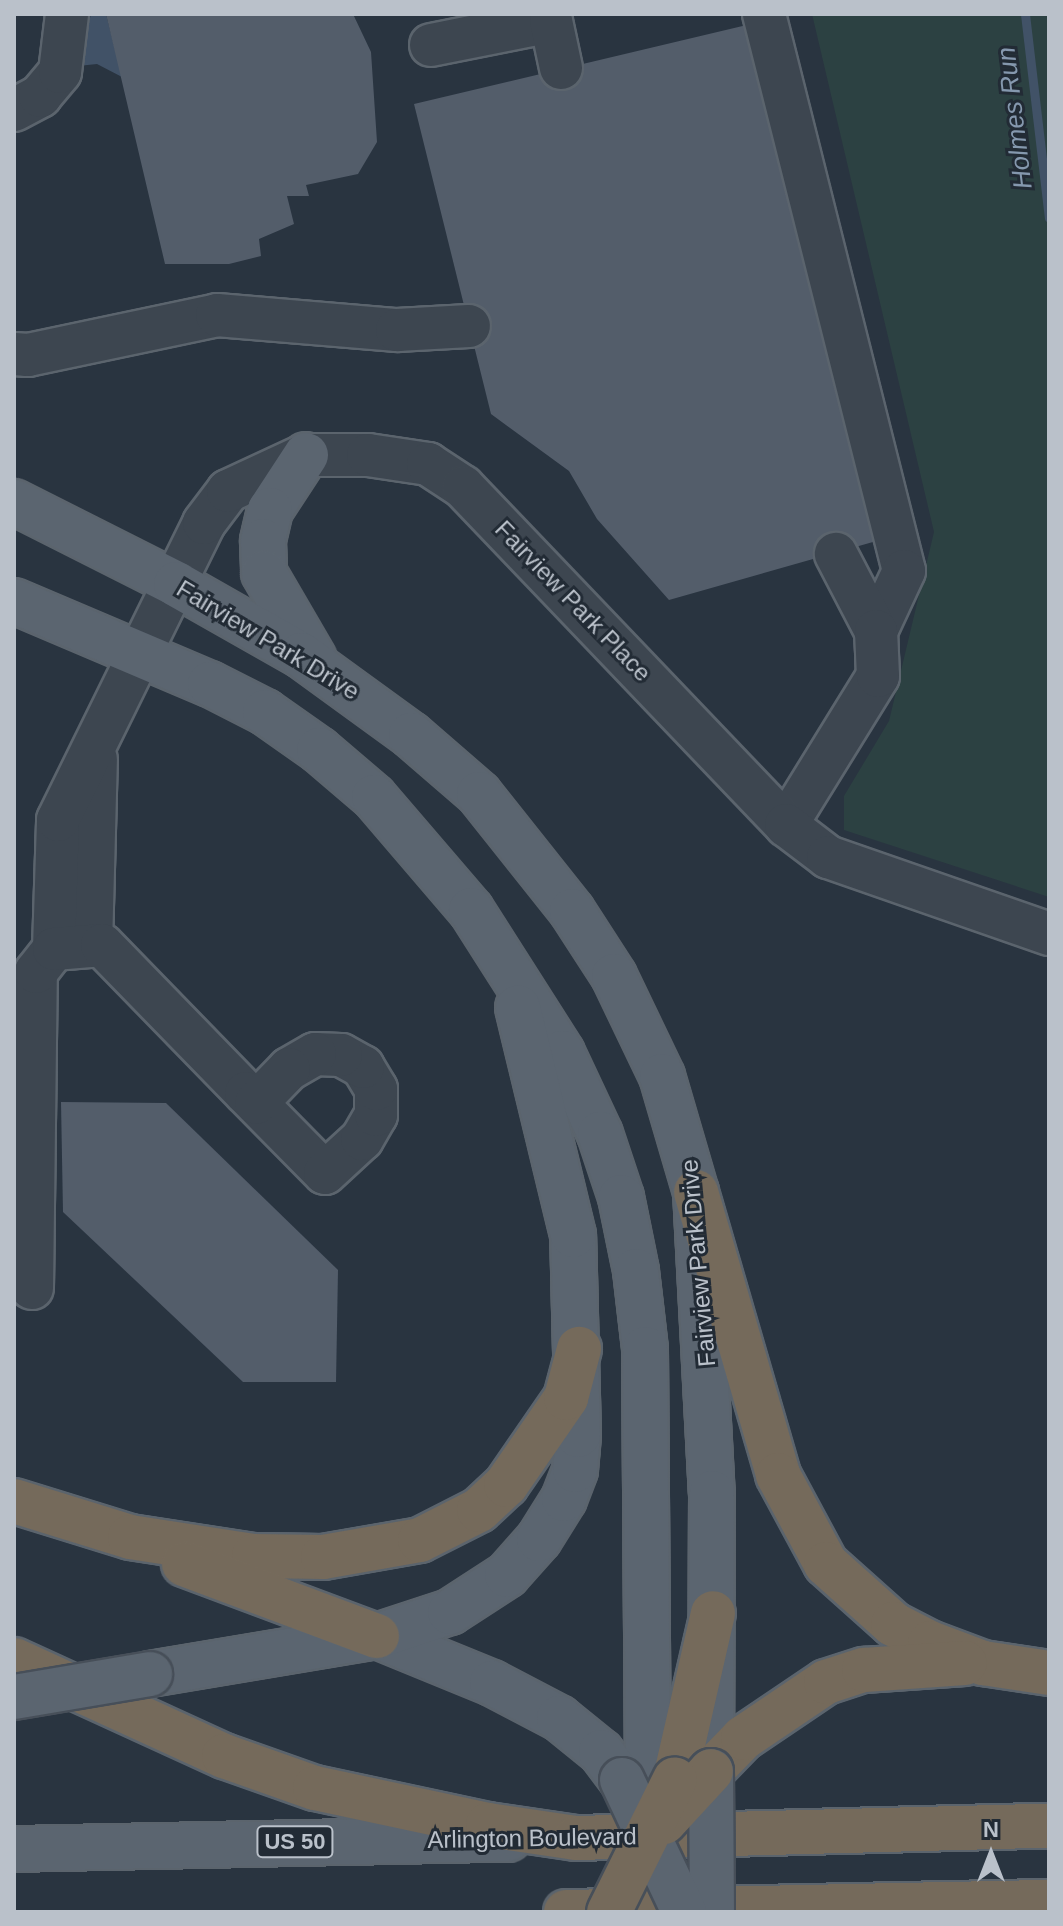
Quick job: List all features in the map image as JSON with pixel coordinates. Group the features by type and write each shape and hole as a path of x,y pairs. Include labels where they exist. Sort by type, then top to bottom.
{"highway":[{"path":"696,1192 740,1330 767,1440 805,1532 856,1596 893,1624 983,1663"},
{"path":"75,1521 184,1549 254,1556 323,1557 420,1540 479,1510 506,1485 566,1398 579,1349"},
{"path":"14,1501 75,1521 377,1636"},
{"path":"14,1660 224,1756 315,1788 398,1808 576,1838"},
{"path":"609,1912 649,1839 664,1778 743,1738 826,1682 864,1670 925,1662 983,1663 1049,1673"},
{"name":"Arlington Boulevard","path":"576,1838 1049,1826"},
{"path":"566,1912 764,1911 1049,1902"}],"main road":[{"path":"306,455 270,510 263,541 264,573 320,669"},
{"name":"Fairview Park Drive","path":"14,502 176,584 320,669 411,735 479,794 572,911 614,976 662,1076 696,1192 708,1370 713,1613 664,1778"},
{"name":"Fairview Park Drive","path":"14,601 265,712 330,759 374,797 471,910 562,1053 600,1134 621,1197 636,1271 645,1349 664,1778 712,1912"},
{"path":"14,1697 377,1636 450,1612 481,1594 539,1539 575,1470 579,1349 567,1196 508,971"},
{"path":"377,1636 492,1683 559,1718 601,1752 664,1778 649,1839 648,1912"},
{"name":"Arlington Boulevard","path":"14,1849 576,1838"},
{"path":"649,1839 684,1912"}],"street":[{"path":"14,110 40,96 60,72 67,14"},
{"path":"764,14 904,571 876,631"},
{"path":"431,45 566,17 561,68"},
{"path":"14,354 28,355 217,315 397,330 469,326"},
{"name":"Fairview Park Place","path":"96,746 204,523 228,491 306,455 368,455 428,464 463,487 786,825 828,857 1049,934"},
{"path":"786,825 878,676 876,631 836,554"},
{"path":"49,961 26,862 33,814 96,746"},
{"path":"32,1288 49,961 96,746"},
{"path":"49,961 102,945 256,1103"}],"green space":[{"path":"812,14 1049,14 1049,897 844,830 844,796 889,721 934,532"}],"water":[{"path":"91,14 106,14 122,77 97,64 78,66"}],"building":[{"path":"106,14 353,14 371,52 377,142 358,174 306,185 309,196 287,196 294,224 259,239 261,256 229,264 165,264"},
{"path":"751,24 887,538 669,600 597,519 569,471 491,414 414,104"},
{"path":"61,1102 166,1103 338,1270 336,1382 243,1382 63,1212"}],"waterway":[{"name":"Holmes Run","path":"1025,14 1049,218"}]}
